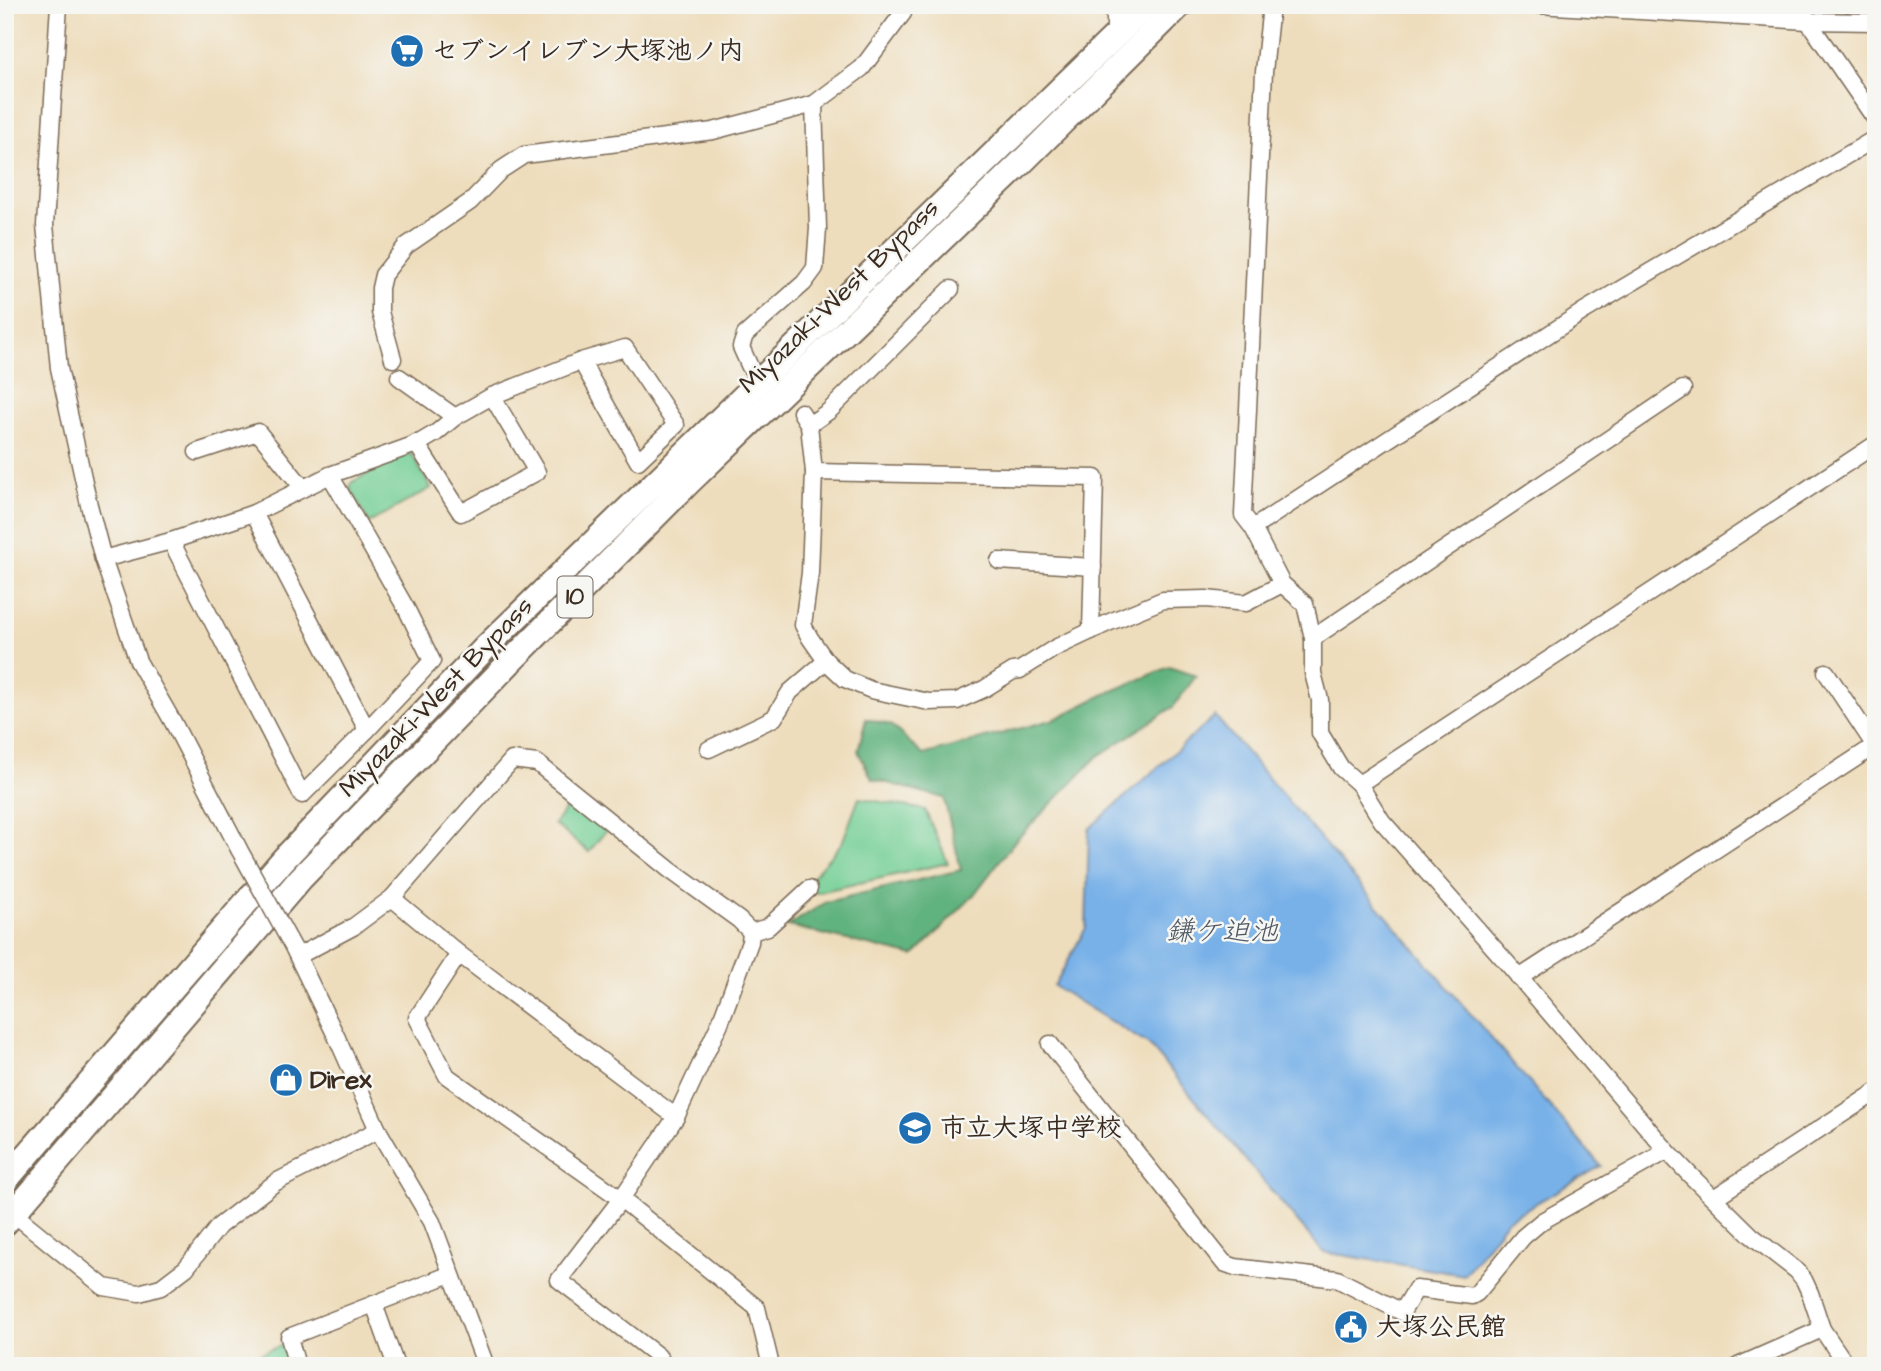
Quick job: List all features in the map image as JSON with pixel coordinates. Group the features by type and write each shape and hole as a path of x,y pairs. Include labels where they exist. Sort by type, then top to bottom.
{"highway":[{"name":"Miyazaki-West Bypass","path":"5,1181 284,860 487,646 1147,5"},
{"name":"Miyazaki-West Bypass","path":"8,1214 301,878 690,481 1021,163 1180,5"}],"street":[{"path":"58,5 45,225 59,368 103,559 138,661 295,951 378,1130 432,1222 486,1366"},
{"path":"393,359 380,312 383,275 406,246 470,201 501,170 524,155 713,131 814,104 862,68 905,5"},
{"path":"1105,45 1115,36 1115,16 1109,5"},
{"path":"1272,5 1264,72 1243,516 1253,528 1282,584 1305,604 1313,638 1313,673 1320,700 1320,733 1341,768 1359,784 1382,821 1667,1151 1752,1236 1797,1271 1810,1293 1822,1329 1847,1366"},
{"path":"1538,5 1808,21 1876,22"},
{"path":"1800,5 1808,21 1876,120"},
{"path":"750,367 741,347 745,335 804,283 815,268 818,228 814,104"},
{"path":"1253,528 1584,311 1876,138"},
{"path":"951,289 829,411 805,418 814,471 810,573 803,625 826,661 845,679 871,690 929,702 957,701 984,689 1013,671 1020,670 1055,648 1163,600 1206,599 1246,603 1282,584"},
{"path":"103,559 171,541 254,513 330,475 416,443 492,396 581,361 625,348 676,425 638,461 581,361"},
{"path":"399,377 455,417"},
{"path":"1313,638 1684,389"},
{"path":"416,443 461,513 537,472 492,396"},
{"path":"197,452 258,432 303,488"},
{"path":"1359,784 1876,444"},
{"path":"814,471 1094,478 1091,631"},
{"path":"171,541 302,795 368,730 432,661 407,610 330,475"},
{"path":"254,513 368,730"},
{"path":"999,561 1093,568"},
{"path":"709,749 774,718 790,692 826,661"},
{"path":"1519,978 1875,746 1826,672"},
{"path":"295,951 353,928 392,898 512,760 537,763 751,932"},
{"path":"751,932 768,927 809,889"},
{"path":"392,898 458,954 677,1116"},
{"path":"665,1366 658,1356 559,1280 621,1199 677,1116 720,1023 750,942 751,932"},
{"path":"458,954 417,1018 447,1076 621,1199 757,1308 771,1366"},
{"path":"1050,1044 1224,1263 1235,1268 1338,1279 1402,1312 1416,1289 1472,1296 1478,1293 1523,1237 1542,1221 1667,1151"},
{"path":"1714,1198 1876,1092"},
{"path":"8,1214 104,1287 139,1293 161,1287 186,1268 219,1227 276,1182 378,1130"},
{"path":"297,1366 289,1337 452,1274"},
{"path":"374,1304 397,1366"},
{"path":"1738,1366 1822,1329"}],"green space":[{"path":"408,453 413,456 431,488 369,523 350,488 352,482"},
{"path":"1169,667 1196,676 1173,707 1097,757 1015,841 972,897 914,956 788,926 826,902 961,870 944,798 872,779 858,751 866,719 891,725 923,755 1055,719"},
{"path":"859,798 925,810 948,863 815,893 804,886 842,843"},
{"path":"573,800 608,828 589,852 554,824"},
{"path":"283,1345 289,1366 232,1364"}],"water":[{"name":"鎌ケ迫池","path":"1215,716 1601,1166 1507,1220 1464,1275 1323,1252 1149,1045 1054,986 1086,928 1089,829"}],"place":[{"name":"セブンイレブン大塚池ノ内","path":"407,51"},
{"name":"Direx","path":"286,1080"},
{"name":"市立大塚中学校","path":"915,1128"},
{"name":"大塚公民館","path":"1351,1327"}]}
